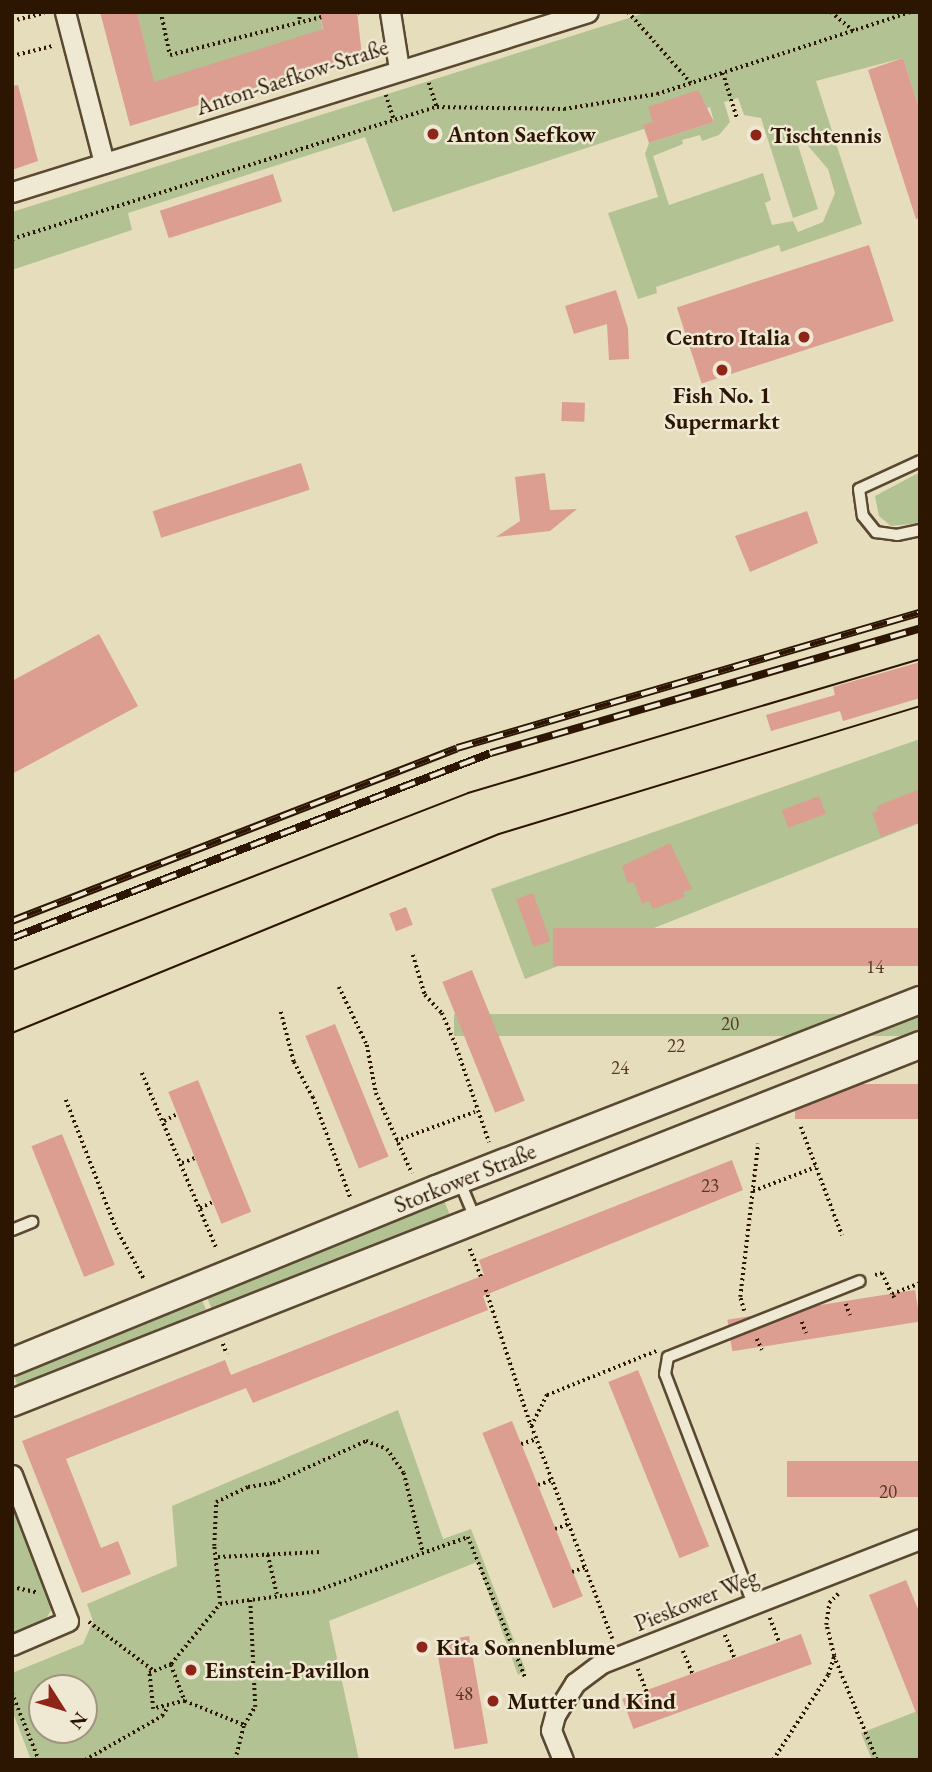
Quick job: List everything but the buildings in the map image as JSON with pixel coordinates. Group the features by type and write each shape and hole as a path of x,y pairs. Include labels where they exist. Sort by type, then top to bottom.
{"street":[{"path":"65,12 104,163"},
{"path":"390,12 399,69"},
{"name":"Anton-Saefkow-Straße","path":"12,192 588,12"},
{"name":"Storkower Straße","path":"12,1362 459,1180 920,1000"},
{"name":"Storkower Straße","path":"12,1403 920,1045"},
{"path":"12,1475 78,1621 12,1645"},
{"name":"Pieskower Weg","path":"563,1760 551,1730 562,1701 575,1683 618,1657 920,1539"}],"lane":[{"path":"920,461 859,489 863,516 876,532 897,535 920,530"},
{"path":"459,1180 476,1220"},
{"path":"12,1230 32,1222"},
{"path":"753,1604 665,1374 668,1357 860,1281"}],"path":[{"path":"12,21 46,12"},
{"path":"161,12 170,55 300,20 321,17"},
{"path":"299,12 300,20"},
{"path":"628,12 691,83"},
{"path":"831,12 854,31"},
{"path":"12,239 437,107 564,109 657,94 911,12"},
{"path":"12,56 54,45"},
{"path":"723,73 737,118"},
{"path":"427,75 437,107"},
{"path":"384,89 394,120"},
{"path":"413,955 425,995 442,1013 455,1043 475,1112 490,1144"},
{"path":"340,987 367,1045 376,1093 413,1175"},
{"path":"281,1012 294,1062 313,1097 351,1199"},
{"path":"142,1073 217,1250"},
{"path":"66,1100 116,1228 144,1279"},
{"path":"396,1141 475,1112"},
{"path":"164,1121 177,1114"},
{"path":"801,1127 842,1236"},
{"path":"745,1312 740,1297 758,1144"},
{"path":"181,1163 195,1158"},
{"path":"752,1192 816,1167"},
{"path":"200,1208 213,1202"},
{"path":"473,1257 482,1279"},
{"path":"860,1281 882,1273 893,1296 920,1283"},
{"path":"485,1290 531,1426 618,1657"},
{"path":"531,1426 547,1395 571,1382 653,1350 668,1357"},
{"path":"521,1444 536,1439"},
{"path":"244,1725 185,1701 167,1708 153,1709 149,1673 171,1664 220,1604 218,1557 214,1546 216,1502 248,1487 274,1483 366,1441 387,1449 404,1473 423,1553"},
{"path":"538,1485 552,1480"},
{"path":"555,1529 569,1524"},
{"path":"220,1604 313,1592 468,1536 525,1677"},
{"path":"218,1557 319,1552"},
{"path":"268,1555 277,1595"},
{"path":"572,1572 586,1567"},
{"path":"843,1588 829,1603 826,1625 834,1656 877,1760"},
{"path":"235,1760 244,1725 255,1707 250,1600"},
{"path":"78,1621 154,1671"},
{"path":"774,1760 828,1675 834,1656"},
{"path":"171,1664 185,1701"},
{"path":"12,1693 39,1760"},
{"path":"85,1760 162,1716 167,1708"}],"green space":[{"path":"137,12 320,12 323,33 154,86"},
{"path":"648,12 920,12 920,111 903,58 816,81 862,224 781,252 779,245 656,287 657,293 638,299 608,213 658,197 645,154 649,143 714,122 710,107 393,212 365,137 128,213 132,230 12,270 12,212","holes":["738,98 744,115 761,118 793,218 818,209 797,142 803,140 828,169 835,193 823,222 798,232 793,221 772,225 765,203 771,200 763,173 669,205 653,156 683,144 682,140 700,135 702,141 719,135 730,122 724,102"]},
{"path":"920,472 920,523 891,526 879,516 875,496"},
{"path":"920,739 920,823 525,979 491,889"},
{"path":"454,1014 920,1014 920,1036 454,1036"},
{"path":"444,1200 453,1223 214,1315 205,1292"},
{"path":"201,1297 210,1320 20,1393 12,1370"},
{"path":"398,1410 443,1539 471,1529 526,1671 518,1675 477,1562 329,1621 359,1760 31,1760 12,1710 12,1673 83,1644 93,1621 87,1604 177,1566 172,1506"},
{"path":"12,1500 52,1609 44,1622 12,1634"},
{"path":"920,1710 920,1760 872,1760 861,1733"}],"tram line":[{"path":"12,970 468,793 920,659"},
{"path":"12,1033 499,834 920,706"}],"railway":[{"path":"12,921 457,748 920,613"},
{"path":"12,938 491,753 920,628"}],"place":[{"name":"Anton Saefkow","path":"433,134"},
{"name":"Tischtennis","path":"756,135"},
{"name":"Centro Italia","path":"804,337"},
{"name":"Fish No. 1 Supermarkt","path":"722,370"},
{"name":"Kita Sonnenblume","path":"422,1647"},
{"name":"Einstein-Pavillon","path":"191,1670"},
{"name":"Mutter und Kind","path":"493,1701"}]}
